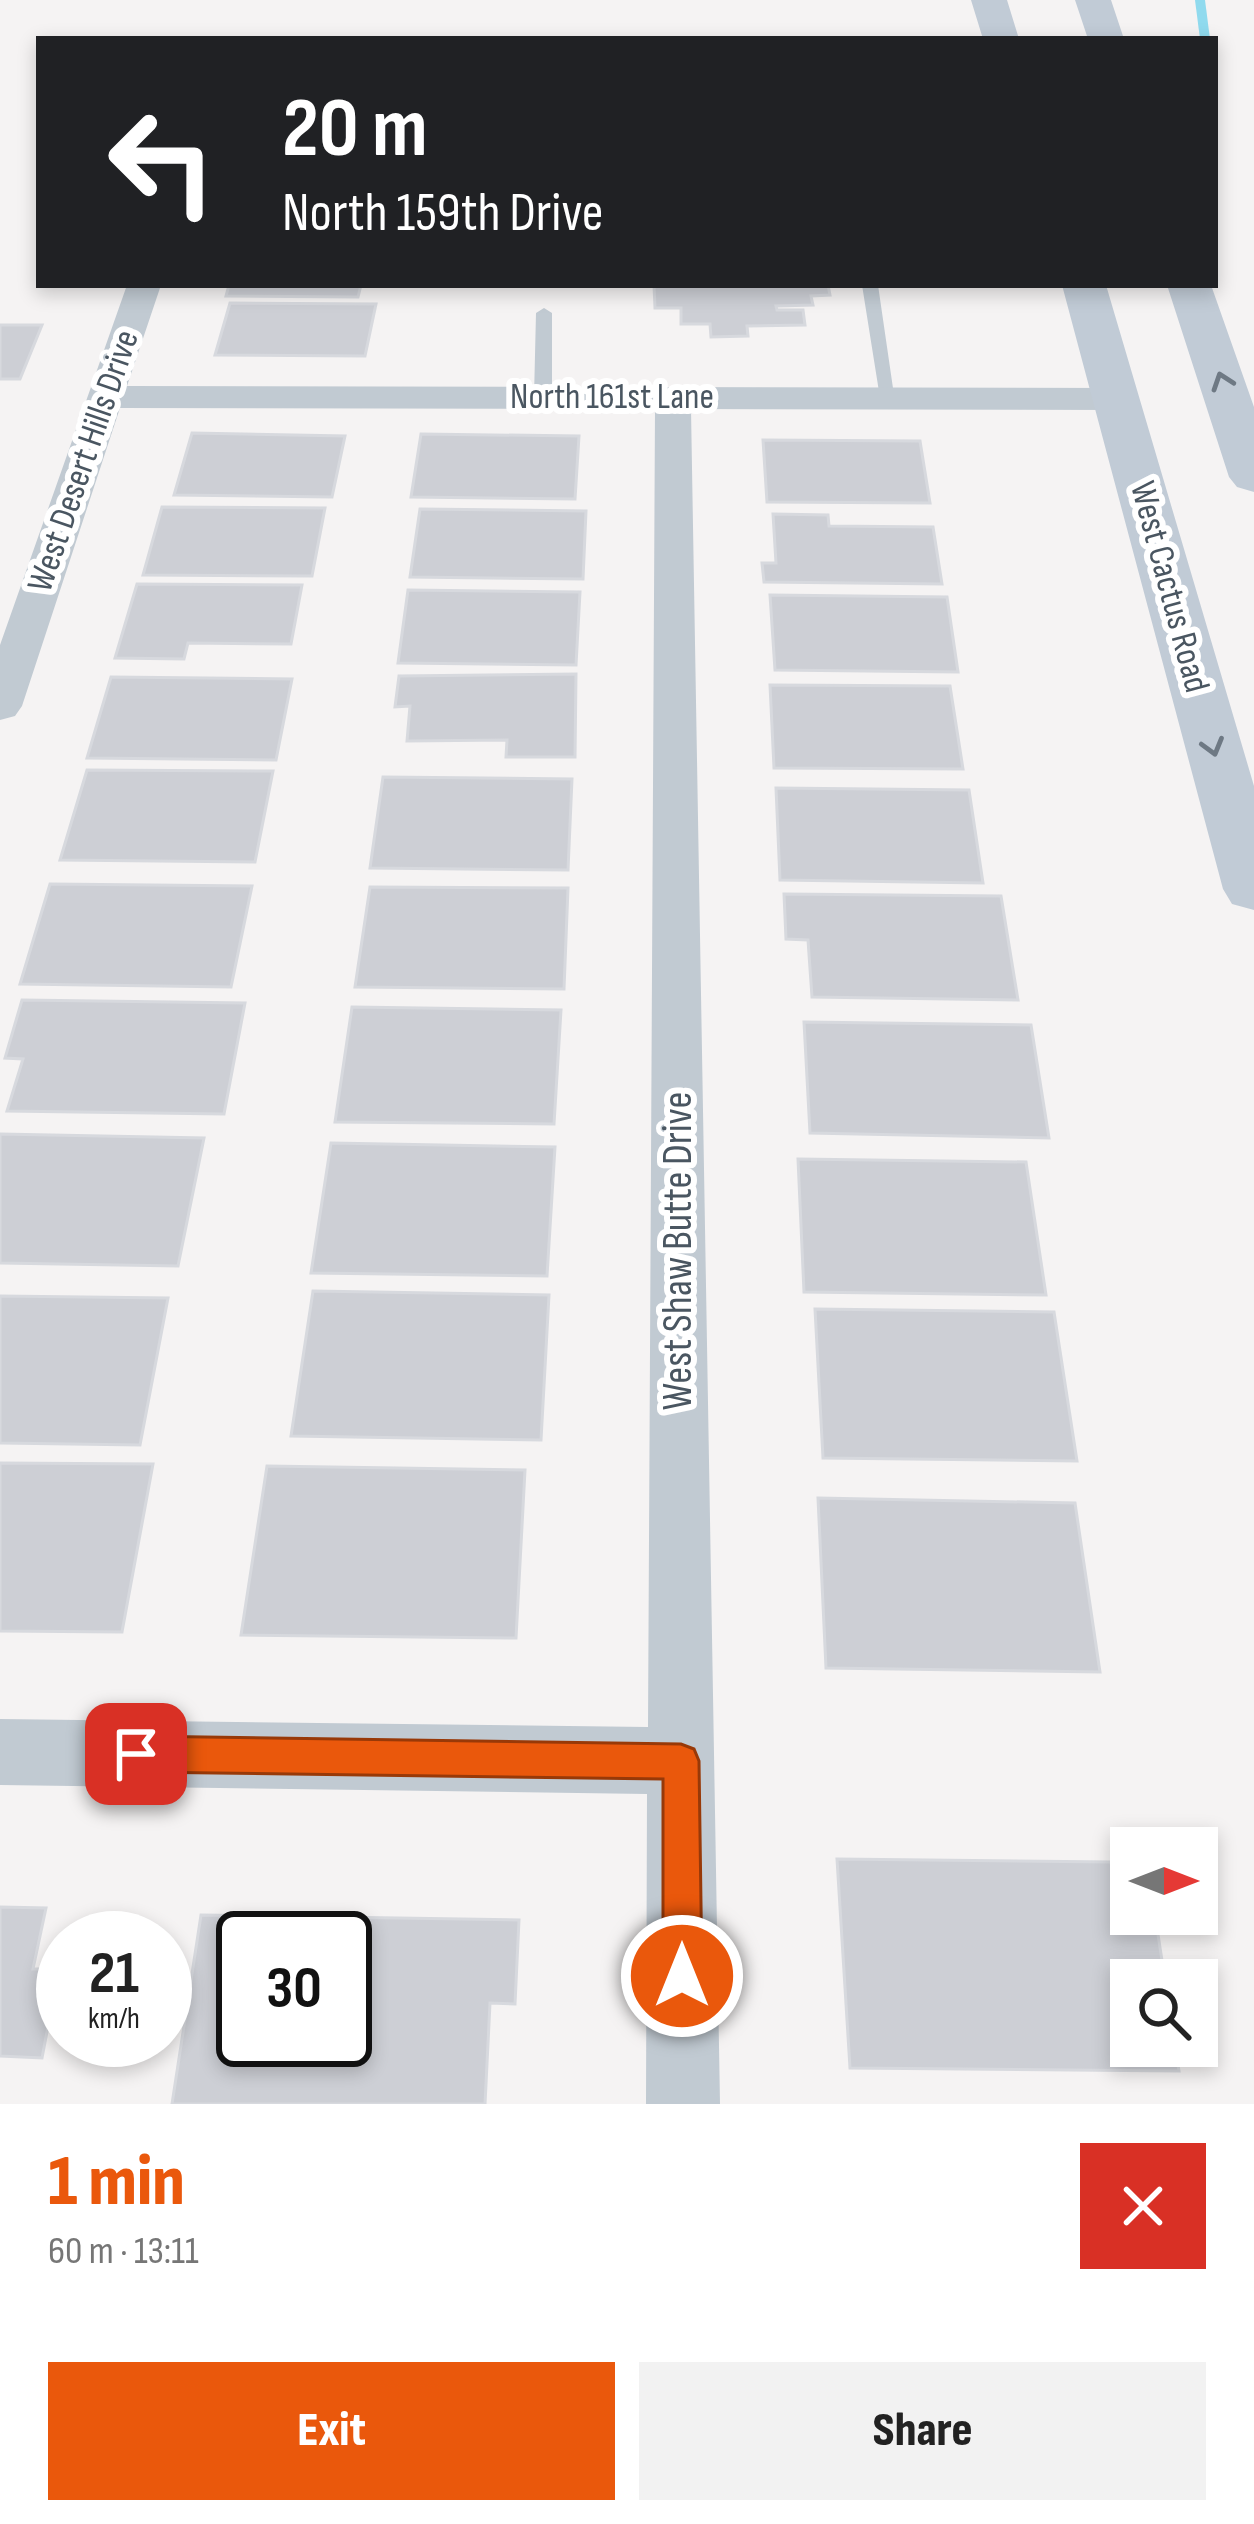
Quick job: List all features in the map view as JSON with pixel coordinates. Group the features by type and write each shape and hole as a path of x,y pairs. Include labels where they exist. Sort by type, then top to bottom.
{"main road":[{"path":"989,0 1000,36"},
{"path":"1093,0 1105,36"},
{"name":"West Cactus Road","path":"1085,288 1254,889"},
{"path":"1190,288 1254,477"}],"street":[{"name":"West Desert Hills Drive","path":"0,706 143,288"},
{"name":"North 161st Lane","path":"106,397 1119,399"},
{"name":"West Shaw Butte Drive","path":"673,398 683,2104"},
{"path":"0,1753 681,1761"}],"lane":[{"path":"871,288 889,398"},
{"path":"543,397 544,313"}],"building":[{"path":"228,288 360,288 358,297 226,296"},
{"path":"654,288 829,288 830,295 811,296 813,305 776,306 777,310 803,310 805,325 747,326 748,336 711,337 710,324 681,324 681,308 655,308"},
{"path":"230,303 376,304 365,356 215,355"},
{"path":"0,325 42,325 20,379 0,379"},
{"path":"192,433 345,436 332,497 174,495"},
{"path":"421,434 579,436 575,499 411,497"},
{"path":"763,440 920,441 930,503 767,502"},
{"path":"162,507 325,508 312,576 143,575"},
{"path":"420,509 586,511 583,579 410,577"},
{"path":"773,514 828,515 829,526 933,527 942,584 764,582 762,563 776,563"},
{"path":"137,584 302,585 291,644 188,643 184,659 115,658"},
{"path":"408,590 580,592 576,665 398,663"},
{"path":"770,595 947,597 958,672 775,670"},
{"path":"576,674 575,757 506,757 507,740 407,741 410,706 395,707 399,676"},
{"path":"111,677 292,679 276,760 87,758"},
{"path":"770,685 950,686 963,769 774,768"},
{"path":"87,770 273,771 255,862 60,860"},
{"path":"383,777 572,779 568,870 370,868"},
{"path":"776,788 969,790 983,883 780,880"},
{"path":"50,884 252,886 231,987 20,984"},
{"path":"370,887 568,888 564,989 355,987"},
{"path":"784,894 1001,896 1018,1000 812,997 808,940 786,939"},
{"path":"22,1000 245,1003 224,1114 7,1111 23,1059 5,1058"},
{"path":"352,1007 561,1010 554,1124 335,1122"},
{"path":"804,1022 1031,1025 1049,1138 810,1133"},
{"path":"0,1134 204,1138 178,1266 0,1263"},
{"path":"331,1143 555,1147 547,1276 311,1273"},
{"path":"798,1159 1026,1162 1046,1295 804,1292"},
{"path":"313,1291 549,1295 541,1440 291,1436"},
{"path":"0,1296 168,1298 140,1445 0,1443"},
{"path":"815,1309 1054,1312 1077,1461 823,1458"},
{"path":"0,1463 153,1464 122,1632 0,1631"},
{"path":"267,1466 525,1470 516,1638 241,1635"},
{"path":"818,1498 1075,1503 1100,1672 826,1668"},
{"path":"837,1859 1110,1862 1110,1935 1158,1935 1162,1959 1110,1959 1110,2067 1178,2067 1179,2071 850,2068"},
{"path":"0,1907 46,1908 36,1911 36,2058 0,2056"},
{"path":"201,1915 216,1915 216,2067 372,2067 372,1918 519,1920 515,2004 490,2003 485,2104 172,2104 178,2067 192,2067 192,1974"}],"waterway":[{"path":"1200,0 1205,36"}],"route":[{"path":"136,1754 681,1761 682,1976"}]}
